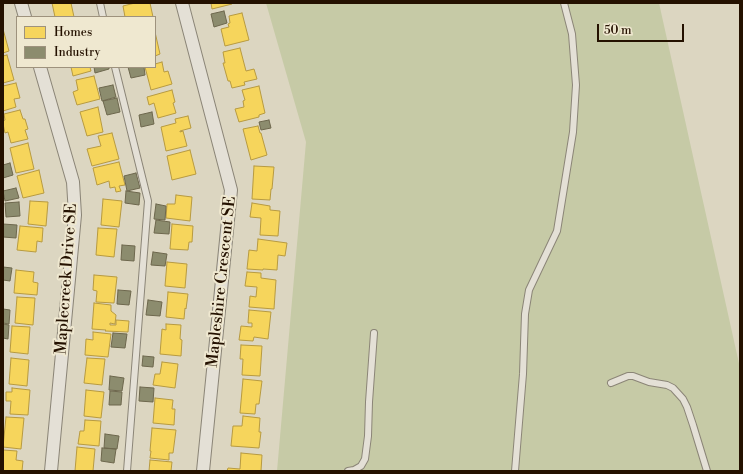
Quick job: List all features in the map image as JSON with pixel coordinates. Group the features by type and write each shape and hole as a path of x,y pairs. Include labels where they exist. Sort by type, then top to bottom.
{"street":[{"path":"22,3 26,16"},
{"name":"Mapleshire Crescent SE","path":"182,3 232,190 203,471"},
{"name":"Maplecreek Drive SE","path":"40,68 73,182 75,215 51,471"}],"lane":[{"path":"100,3 103,16"},
{"path":"515,471 529,290 557,231 573,132 576,84 572,34 564,3"},
{"path":"116,68 148,201 127,471"},
{"path":"348,471 354,470 361,466 365,459 368,436 374,333"},
{"path":"610,383 628,376 633,376 673,388 687,407 694,425 707,471"}],"green space":[{"path":"266,3 659,3 740,368 740,471 277,471 306,142"}],"building: Homes":[{"path":"52,3 71,3 74,16 55,16"},
{"path":"135,3 150,3 153,16 125,16 123,6"},
{"path":"211,3 232,3 232,4 212,9"},
{"path":"242,13 249,40 225,46 221,29 229,27 229,16"},
{"path":"3,29 9,51 3,53"},
{"path":"156,36 160,54 156,56"},
{"path":"240,48 246,71 254,69 257,79 244,82 245,85 232,88 230,81 228,81 223,63 225,63 223,52"},
{"path":"7,55 14,80 3,83 3,56"},
{"path":"162,62 164,72 168,71 172,84 151,90 145,68 156,68 156,64"},
{"path":"71,68 90,68 91,71 73,76"},
{"path":"94,76 100,99 77,105 73,92 78,90 76,80"},
{"path":"16,83 20,98 14,99 16,107 3,111 3,86"},
{"path":"259,86 265,113 259,115 259,117 239,122 235,109 244,107 243,101 245,100 242,90"},
{"path":"172,90 175,102 173,103 176,113 158,118 154,103 149,105 147,97"},
{"path":"98,107 103,132 87,136 80,112"},
{"path":"20,110 28,129 25,130 28,139 11,143 8,132 5,133 3,124 3,121 5,120 4,114"},
{"path":"188,116 191,128 180,131 183,131 187,146 166,151 161,127 176,123 175,119"},
{"path":"258,126 267,155 251,160 243,129"},
{"path":"112,133 119,159 92,166 87,149 101,146 98,136"},
{"path":"28,143 34,169 16,173 10,148"},
{"path":"190,150 196,174 172,180 167,156"},
{"path":"119,162 125,185 119,186 121,191 116,192 115,187 110,188 109,181 97,185 93,168"},
{"path":"254,166 274,167 270,200 252,199"},
{"path":"39,170 44,193 23,198 17,176"},
{"path":"176,195 192,197 190,221 166,218 167,204 175,204"},
{"path":"103,199 122,201 119,227 101,225"},
{"path":"30,201 48,202 46,226 28,224"},
{"path":"252,203 270,206 270,210 280,211 278,236 260,235 261,218 250,217"},
{"path":"172,224 193,226 192,242 189,242 188,250 170,249"},
{"path":"20,226 43,228 42,242 37,241 36,252 17,250"},
{"path":"98,228 117,229 114,257 96,255"},
{"path":"258,239 287,243 285,256 278,255 277,270 247,269 249,250 257,251"},
{"path":"167,262 187,264 185,288 165,286"},
{"path":"16,270 34,272 33,282 38,283 37,295 14,293"},
{"path":"247,272 261,273 261,278 276,280 274,309 249,307 250,296 256,297 257,287 245,286"},
{"path":"94,275 117,277 114,303 96,302 97,291 93,290"},
{"path":"168,292 188,294 184,319 166,317"},
{"path":"17,297 35,298 33,325 15,323"},
{"path":"94,303 111,305 111,311 116,315 115,324 110,323 110,325 116,325 116,320 129,321 128,332 92,329"},
{"path":"249,310 271,312 268,339 254,337 253,341 239,340 241,326 252,327 252,323 248,323"},
{"path":"166,324 181,325 181,356 160,354 162,329 166,330"},
{"path":"12,326 30,327 28,354 10,352"},
{"path":"93,332 111,334 108,357 85,355 86,339 93,340"},
{"path":"241,345 262,346 260,376 242,375 243,359 240,359"},
{"path":"11,358 29,360 27,386 9,384"},
{"path":"87,358 105,359 102,385 84,383"},
{"path":"162,362 178,364 175,388 153,385 155,374 160,374"},
{"path":"243,379 262,381 259,404 256,404 255,414 240,413"},
{"path":"12,388 30,390 28,415 10,414 11,401 6,401 6,392 12,392"},
{"path":"86,390 104,392 101,418 84,416"},
{"path":"155,398 173,400 172,409 175,409 174,425 153,423"},
{"path":"243,416 260,418 259,432 261,432 259,448 231,446 233,426 242,426"},
{"path":"6,417 24,418 21,449 3,447"},
{"path":"85,420 101,421 99,446 78,444 80,431 84,431"},
{"path":"152,428 176,430 173,453 169,453 169,460 150,458"},
{"path":"77,447 95,449 93,471 75,471"},
{"path":"3,450 17,451 16,460 23,461 22,471 3,471"},
{"path":"241,453 262,455 261,471 227,471 228,468 240,469"},
{"path":"150,460 172,462 171,471 149,471"}],"building: Industry":[{"path":"224,11 227,23 214,27 211,14"},
{"path":"94,68 109,68 109,69 95,73"},
{"path":"128,68 144,68 145,75 131,78"},
{"path":"113,85 116,97 102,101 99,88"},
{"path":"117,98 120,112 107,115 103,101"},
{"path":"152,112 154,124 141,127 139,115"},
{"path":"269,120 271,128 261,130 259,122"},
{"path":"10,163 13,175 3,178 3,165"},
{"path":"136,173 140,188 127,191 124,176"},
{"path":"16,188 19,198 5,201 3,191"},
{"path":"126,191 140,193 139,205 125,203"},
{"path":"19,202 20,216 6,217 5,203"},
{"path":"156,204 166,206 165,220 154,219"},
{"path":"156,220 170,222 169,234 154,233"},
{"path":"3,224 17,225 16,238 3,237"},
{"path":"122,245 135,246 134,261 121,260"},
{"path":"153,252 167,254 165,266 151,265"},
{"path":"3,267 12,268 10,281 3,280"},
{"path":"118,290 131,291 129,305 117,304"},
{"path":"148,300 162,302 160,316 146,315"},
{"path":"3,309 10,310 9,324 3,323"},
{"path":"3,324 9,325 8,339 3,338"},
{"path":"113,333 127,334 125,348 111,347"},
{"path":"143,356 154,357 153,367 142,366"},
{"path":"110,376 124,378 122,391 109,390"},
{"path":"140,387 154,388 153,402 139,401"},
{"path":"110,391 122,392 121,405 109,405"},
{"path":"105,434 119,436 117,449 104,448"},
{"path":"102,448 116,449 114,463 101,461"}]}
